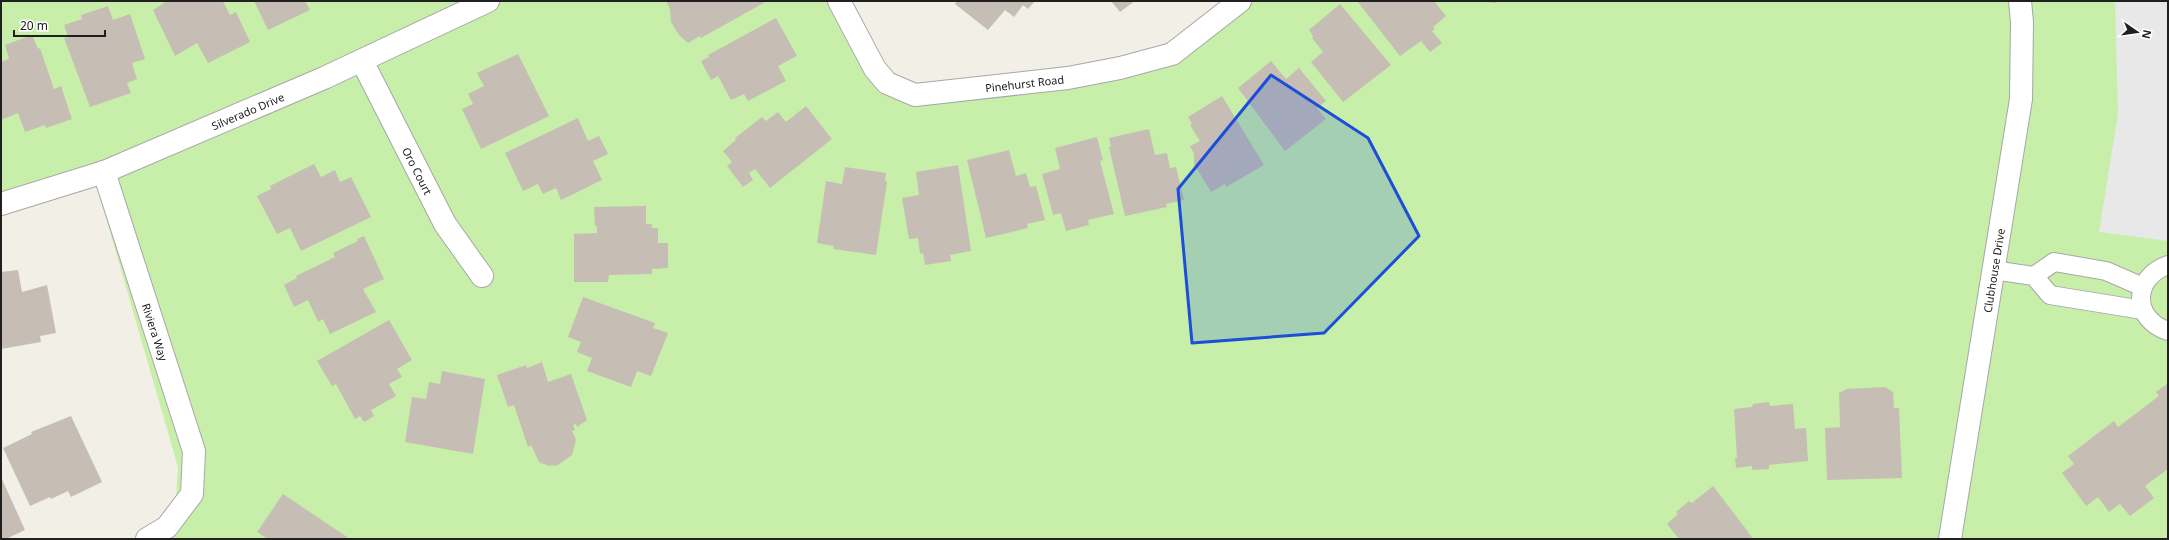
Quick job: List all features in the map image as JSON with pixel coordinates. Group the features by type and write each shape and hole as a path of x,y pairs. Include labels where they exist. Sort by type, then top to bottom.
{"street":[{"name":"Silverado Drive","path":"1,204 104,172 362,61 488,1"},
{"name":"Pinehurst Road","path":"838,1 876,70 887,83 915,95 1068,78 1120,68 1172,54 1240,1"},
{"name":"Clubhouse Drive","path":"1950,539 2021,99 2022,22 2020,1"},
{"name":"Oro Court","path":"362,61 445,224 482,276"},
{"name":"Riviera Way","path":"104,172 194,451 192,494 167,527 147,539"}],"lane":[{"path":"2034,276 2054,262 2106,271 2143,287"},
{"path":"2168,265 2158,269 2149,276 2143,287 2141,298 2143,310 2149,320 2158,328 2168,331"},
{"path":"1993,270 2034,276 2050,295 2143,310"}],"highlighted area":[{"path":"1271,75 1368,138 1419,236 1324,333 1192,343 1178,189"}],"green space":[{"path":"1,1 834,1 898,89 1121,75 1249,1 2168,1 2168,539 145,539 176,499 178,467 95,180 1,207"}],"shaded area":[{"path":"2115,1 2168,1 2168,241 2099,232 2118,114"}],"building":[{"path":"167,1 223,1 230,15 236,12 250,42 208,63 197,43 175,56 153,10"},
{"path":"254,1 305,1 310,10 268,30"},
{"path":"666,1 767,1 701,38 700,36 688,43 679,35 671,22 670,9"},
{"path":"957,1 1035,1 1028,9 1023,5 1014,17 1005,10 988,30 955,4"},
{"path":"1111,1 1135,1 1120,12"},
{"path":"1357,1 1434,1 1446,16 1433,27 1435,29 1432,31 1442,43 1430,52 1421,41 1400,56"},
{"path":"1487,1 1501,1 1494,3 1487,2"},
{"path":"1340,4 1391,65 1343,102 1311,62 1323,52 1312,38 1313,36 1309,30"},
{"path":"108,6 113,20 130,14 145,59 132,63 137,79 127,83 131,93 90,107 64,38 68,37 64,25 82,19 81,15"},
{"path":"776,18 797,56 778,66 786,81 748,101 744,94 731,100 718,76 711,80 701,61 709,57 708,55"},
{"path":"32,35 38,49 40,48 54,89 61,86 72,119 46,128 45,125 25,132 18,113 1,120 1,62 9,59 5,45"},
{"path":"518,54 549,116 481,149 462,109 473,104 468,94 484,86 477,73"},
{"path":"1271,61 1286,79 1299,68 1326,101 1317,108 1326,119 1285,151 1238,88"},
{"path":"1222,96 1264,165 1226,187 1225,184 1211,192 1194,164 1194,154 1190,146 1200,141 1190,125 1192,124 1188,117"},
{"path":"806,106 832,139 770,188 755,169 749,173 753,180 743,187 727,166 732,162 723,151 736,140 735,138 762,117 766,121 778,112 786,122"},
{"path":"578,118 588,141 599,136 608,154 593,161 602,180 561,200 556,188 543,194 538,184 523,191 505,153"},
{"path":"1149,129 1155,155 1167,153 1170,168 1176,167 1184,200 1166,204 1167,207 1125,216 1109,147 1111,147 1109,138"},
{"path":"1097,137 1103,160 1100,161 1114,214 1088,220 1089,225 1066,231 1061,213 1053,215 1042,174 1060,169 1055,148"},
{"path":"1009,150 1016,176 1026,173 1030,187 1036,186 1045,220 1027,224 1028,228 986,238 967,160"},
{"path":"314,164 321,177 335,170 340,182 351,177 371,217 301,251 290,228 277,234 257,196 271,189 270,186"},
{"path":"958,165 971,251 950,255 951,261 925,265 923,253 920,254 918,238 909,239 902,198 919,195 916,172"},
{"path":"845,167 886,173 885,181 887,182 876,255 833,249 834,246 817,243 826,181 842,184"},
{"path":"646,206 646,224 652,224 652,228 658,228 658,243 668,243 668,268 652,269 652,274 609,275 608,282 574,282 574,234 597,233 594,207"},
{"path":"364,236 384,279 363,289 376,312 330,334 323,319 318,322 308,300 294,307 284,285 297,278 296,276 335,257 333,253 358,241 357,239"},
{"path":"18,270 22,292 47,285 56,333 40,336 41,342 1,349 1,272"},
{"path":"583,297 655,323 653,328 668,333 651,376 637,371 631,387 587,371 592,358 577,352 581,342 568,337"},
{"path":"389,320 412,360 397,369 402,377 389,384 396,396 371,410 374,416 364,422 360,416 355,419 336,384 332,386 317,361"},
{"path":"542,362 548,382 571,374 587,420 577,427 576,424 573,425 575,430 572,431 576,440 572,455 558,465 549,466 539,462 531,445 528,447 514,405 508,407 497,375 526,365 527,368"},
{"path":"442,371 485,379 473,454 405,442 412,397 426,399 429,382 440,384"},
{"path":"2168,383 2168,469 2145,486 2154,498 2130,516 2120,504 2109,512 2098,497 2086,506 2062,473 2074,464 2068,456 2114,421 2118,427 2159,396 2156,392"},
{"path":"1885,387 1893,392 1894,408 1899,408 1902,478 1827,480 1825,428 1840,427 1839,393 1847,389"},
{"path":"1769,402 1770,406 1793,404 1795,429 1806,428 1808,461 1769,465 1769,469 1752,470 1752,466 1736,468 1735,458 1737,458 1734,409 1752,407 1753,404"},
{"path":"71,416 102,482 71,497 68,491 30,506 3,448 32,434 31,432"},
{"path":"1,477 25,530 6,539 1,539"},
{"path":"1713,486 1752,537 1750,539 1679,539 1667,524 1678,514 1676,512 1689,501 1692,503"},
{"path":"283,494 350,539 268,539 257,532"}]}
